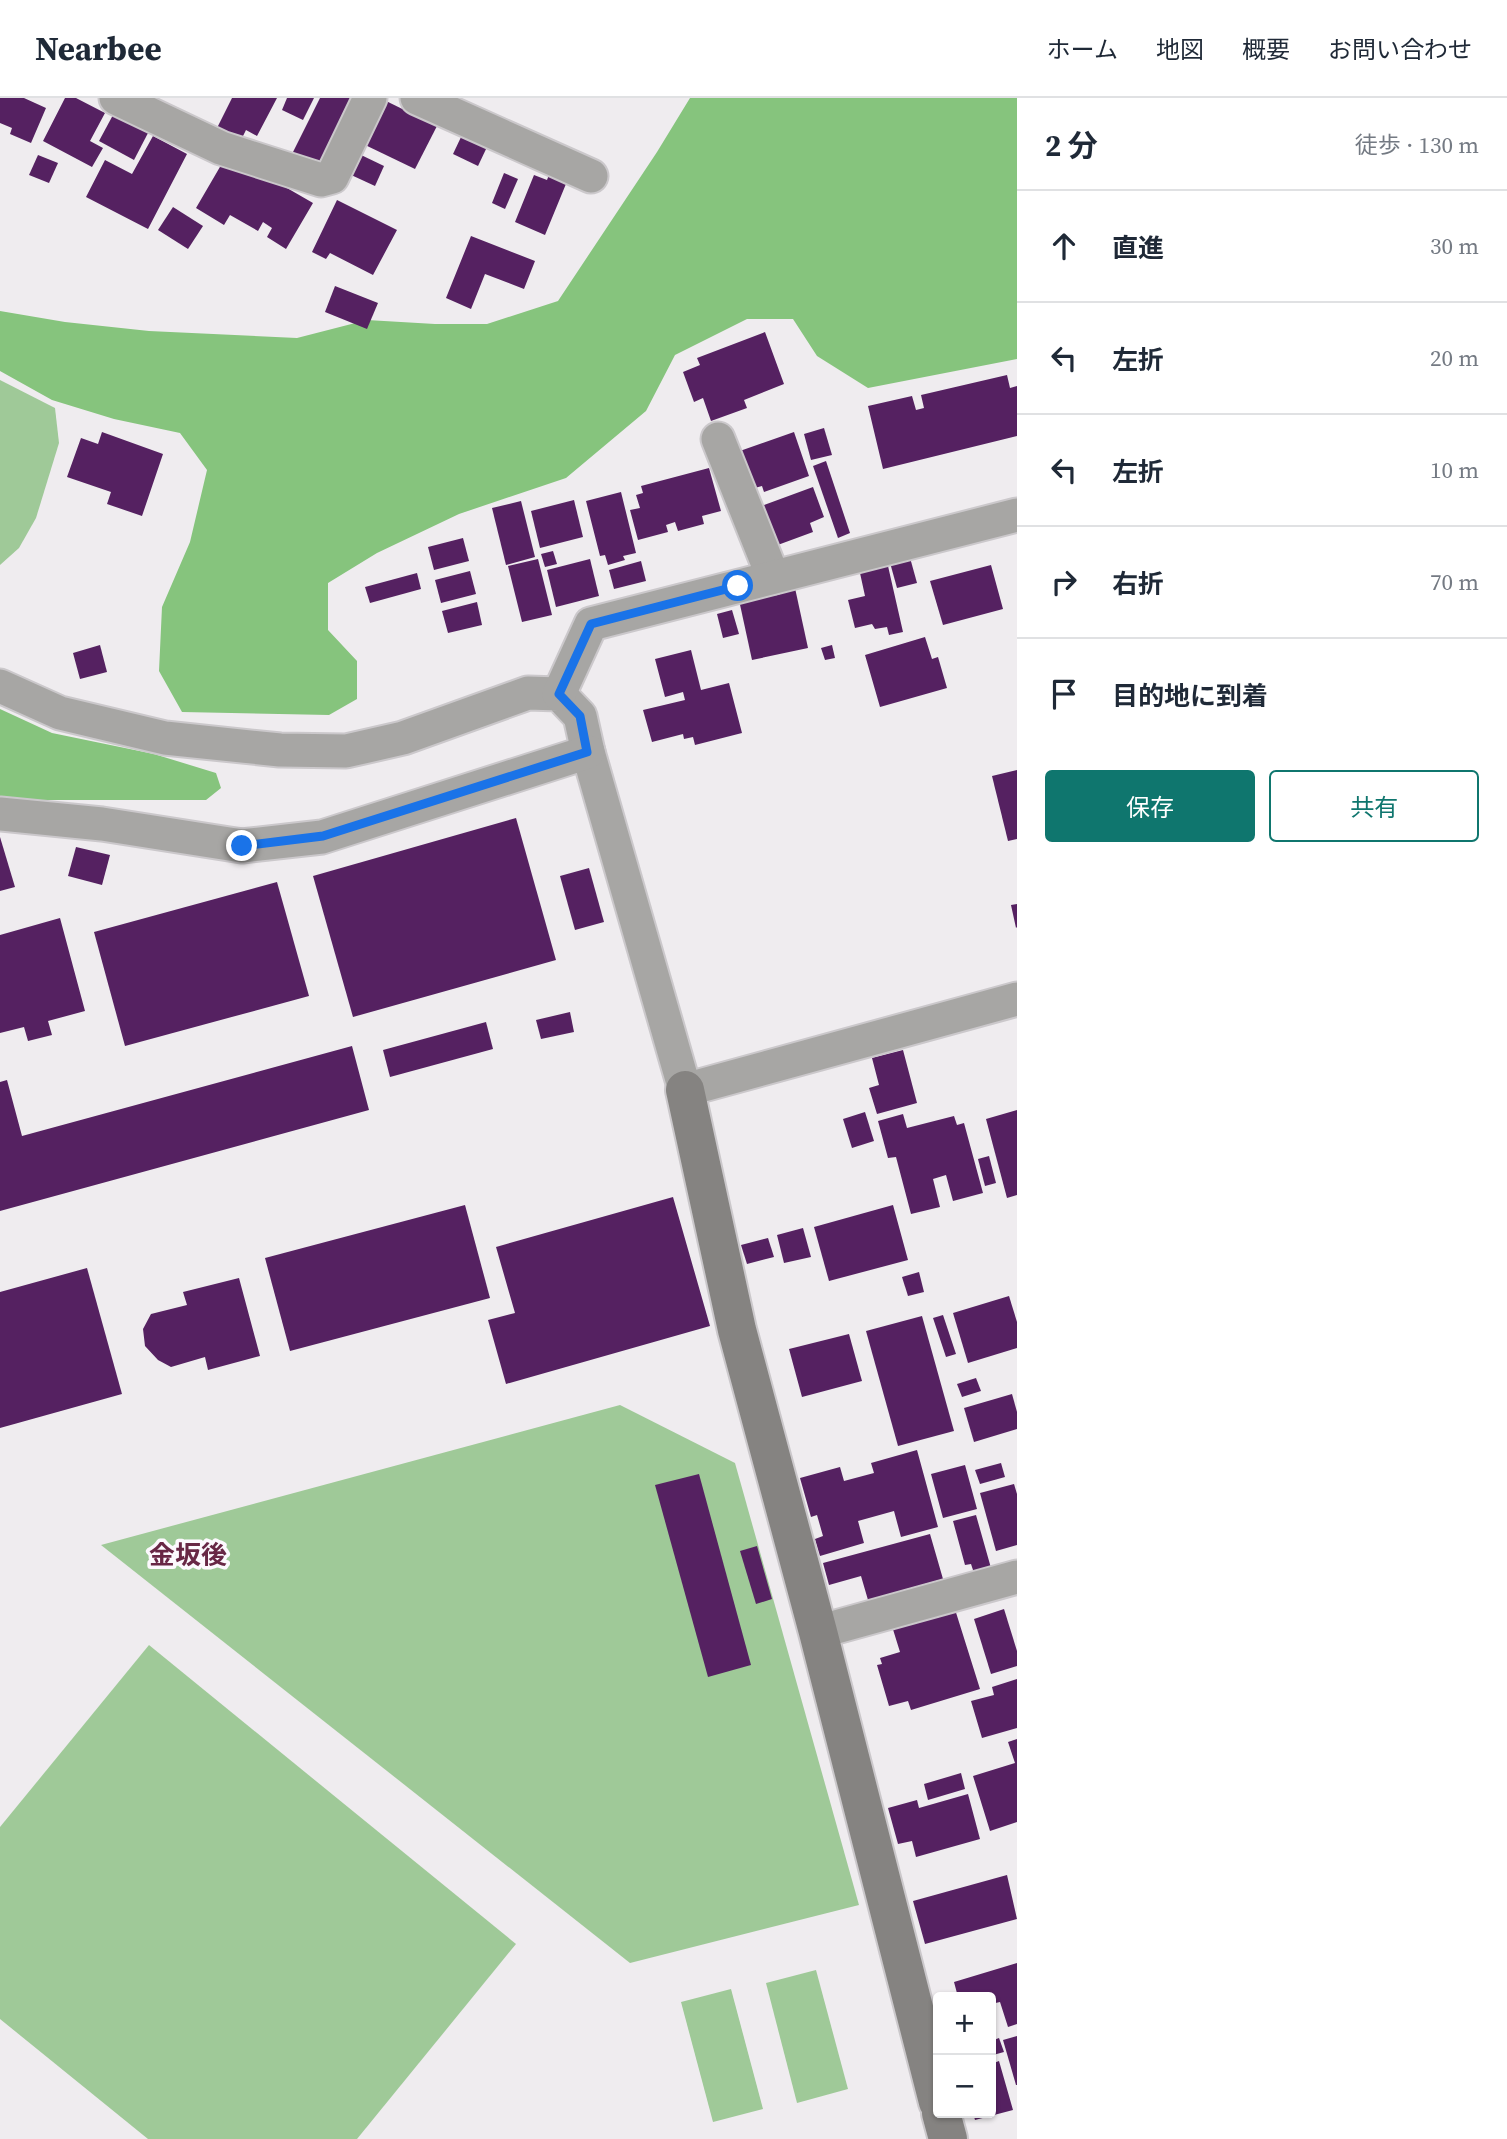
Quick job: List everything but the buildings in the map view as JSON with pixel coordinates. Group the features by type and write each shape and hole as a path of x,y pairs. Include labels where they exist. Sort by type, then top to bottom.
{"street":[{"path":"116,98 221,148 321,180 332,177 370,98"},
{"path":"417,98 591,176"},
{"path":"718,439 773,577"},
{"path":"559,694 591,624 1017,515"},
{"path":"0,686 60,713 165,738 280,750 346,751 403,738 528,693 559,694 580,716 587,752 685,1090 737,1330 818,1632 933,2082"},
{"path":"0,814 102,824 242,846 323,836 587,752"},
{"path":"685,1090 1017,999"},
{"path":"818,1632 1017,1577"},
{"path":"942,2118 948,2139"}],"green space":[{"path":"690,98 1017,98 1017,359 868,388 817,356 793,319 747,319 675,355 646,411 566,478 459,514 377,553 328,583 328,630 357,661 357,699 329,715 182,712 159,671 162,607 190,542 207,470 180,433 114,419 52,400 0,371 0,311 65,322 149,331 297,338 367,320 487,324 558,301"},
{"path":"0,380 55,408 59,443 36,518 19,548 0,565"},
{"path":"0,709 52,733 154,754 216,773 221,788 206,800 0,800"},
{"path":"620,1405 735,1463 859,1905 630,1963 101,1545"},
{"path":"149,1645 516,1944 357,2139 148,2139 0,2019 0,1827"},
{"path":"816,1970 848,2089 797,2103 766,1983"},
{"path":"731,1989 763,2109 713,2122 681,2002"}],"district":[{"name":"金坂後","path":"188,1555"}],"route":[{"path":"242,846 323,836 587,752 580,716 559,694 591,624 738,586"}]}
